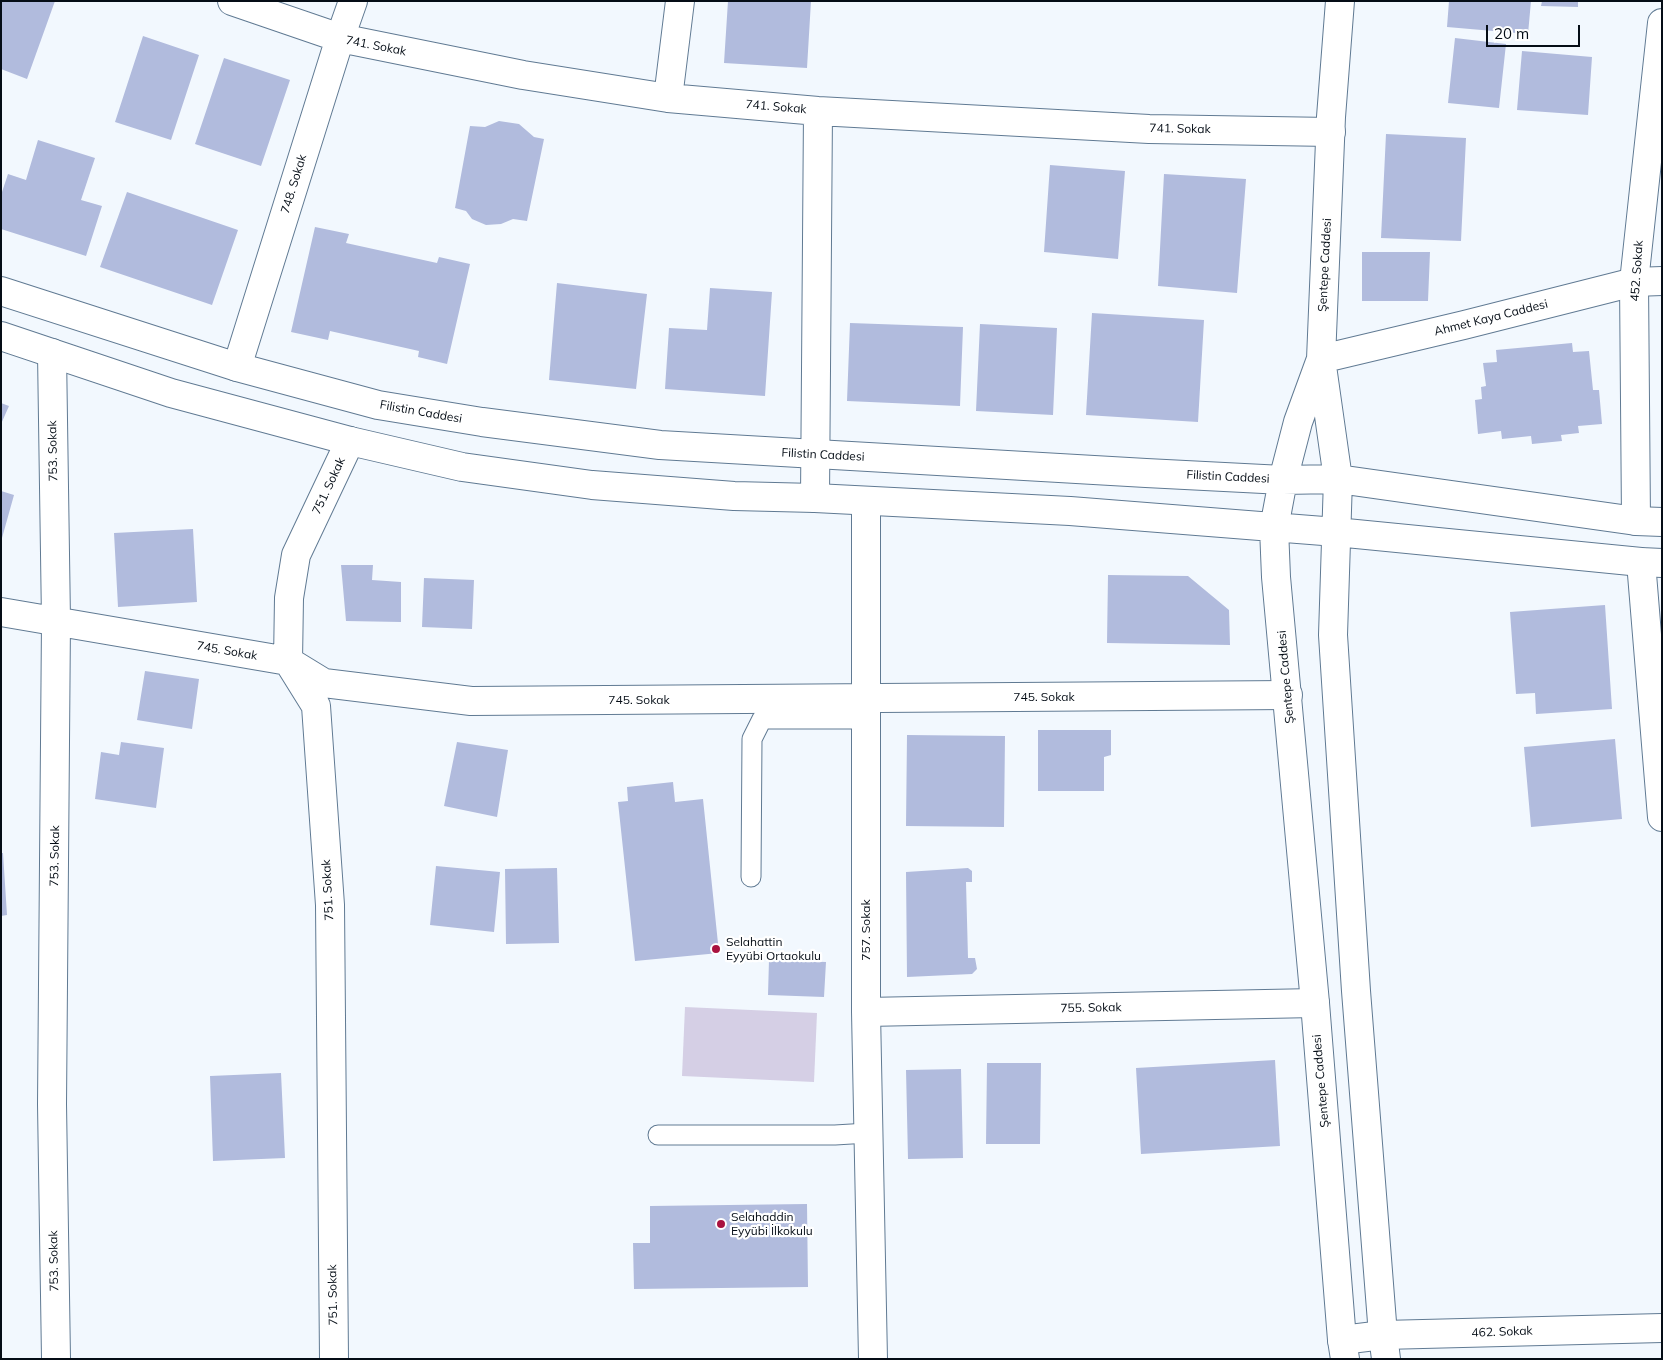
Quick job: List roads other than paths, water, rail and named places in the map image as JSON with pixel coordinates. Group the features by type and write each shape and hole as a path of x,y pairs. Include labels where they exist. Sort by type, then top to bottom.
{"street":[{"name":"741. Sokak","path":"232,1 340,38 523,75 668,98 818,110 1149,129 1331,132"},
{"name":"748. Sokak","path":"237,367 353,1"},
{"path":"668,98 680,1"},
{"name":"Şentepe Caddesi","path":"1340,1 1331,132 1321,359 1298,422 1283,480 1274,528 1276,577 1288,696 1344,1349"},
{"name":"452. Sokak","path":"1649,522 1634,282 1662,23"},
{"path":"815,498 818,110"},
{"name":"Ahmet Kaya Caddesi","path":"1321,359 1634,282 1662,281"},
{"name":"Filistin Caddesi","path":"1,291 237,367 378,405 482,422 660,445 1283,480 1338,479 1649,522"},
{"path":"1,336 171,392 350,441 462,467 592,485 734,496 866,500 1070,511 1336,532 1651,563 1662,817"},
{"name":"753. Sokak","path":"52,353 56,621 52,1104 56,1359"},
{"path":"1321,359 1338,479 1333,635 1356,991 1384,1347"},
{"name":"751. Sokak","path":"334,1359 330,905 316,706 288,661 289,598 296,555 350,441"},
{"name":"757. Sokak","path":"866,500 866,1012 873,1359"},
{"name":"745. Sokak","path":"1,612 288,661 324,683 471,701 865,708 1288,696"},
{"name":"755. Sokak","path":"866,1012 1315,1003"},
{"name":"462. Sokak","path":"1344,1349 1662,1328"}],"lane":[{"path":"751,877 752,739 762,719 865,708"},
{"path":"658,1135 835,1135 868,1133"}],"place":[{"name":"Selahattin Eyyübi Ortaokulu","path":"716,949"},
{"name":"Selahaddin Eyyübi İlkokulu","path":"721,1224"}]}
